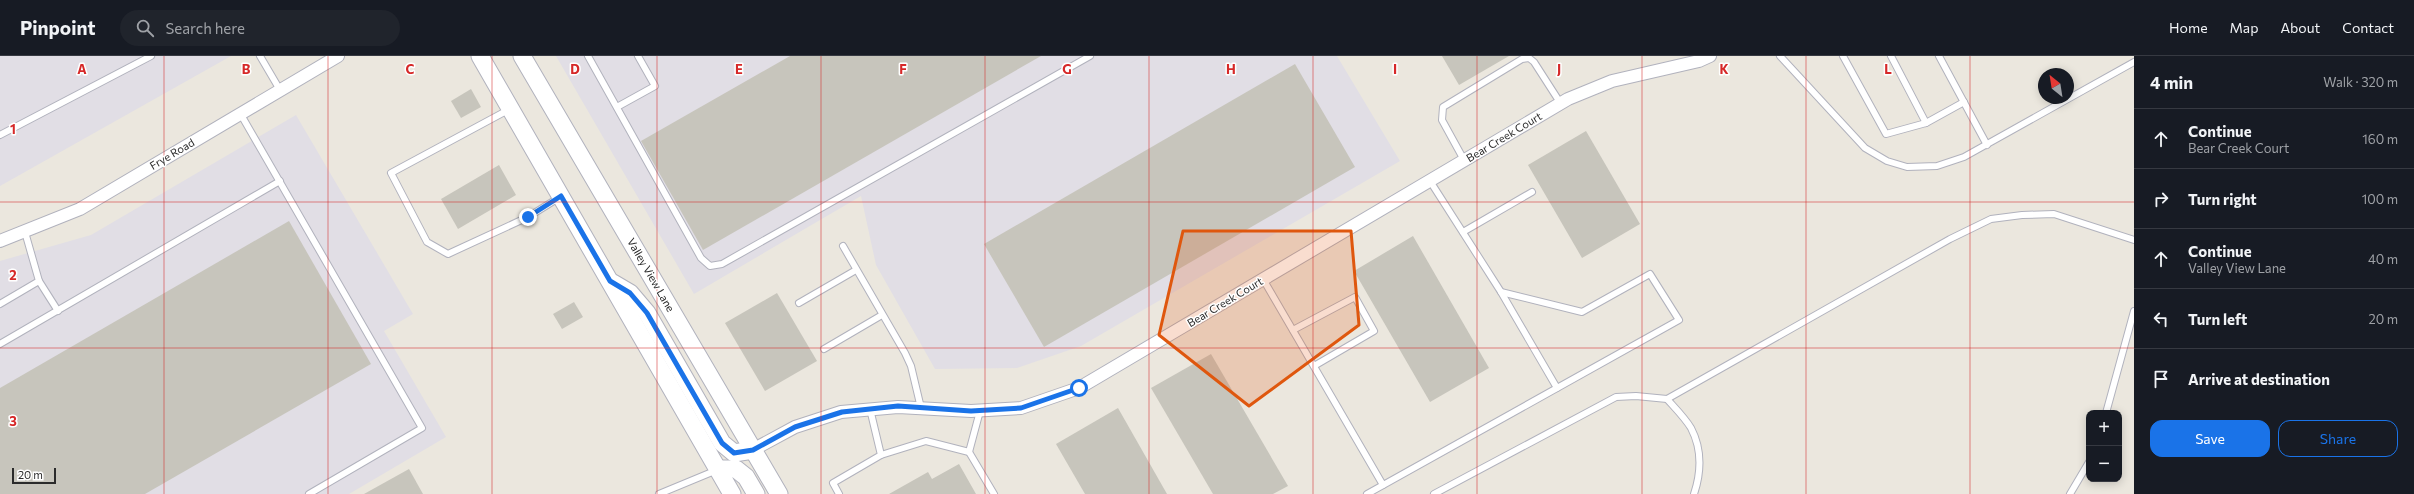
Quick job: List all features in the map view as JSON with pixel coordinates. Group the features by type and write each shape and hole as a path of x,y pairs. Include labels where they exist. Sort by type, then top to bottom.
{"main road":[{"path":"480,56 732,494"},
{"name":"Valley View Lane","path":"522,56 779,494"},
{"path":"610,281 630,293 647,313 722,443 734,453 753,450"},
{"path":"718,469 736,469 746,477 756,494"}],"street":[{"name":"Frye Road","path":"0,241 26,232 80,209 338,56"},
{"name":"Bear Creek Court","path":"718,469 795,427 842,412 898,406 980,411 1021,408 1079,388 1561,104 1612,81 1699,61 1710,56"}],"lane":[{"path":"0,135 151,56"},
{"path":"260,56 280,90"},
{"path":"588,56 701,258 710,266 722,264 1090,56"},
{"path":"617,107 655,86 638,56"},
{"path":"1780,56 1866,148 1887,161 1907,167 1937,166 1964,157 2134,62"},
{"path":"1843,56 1886,134 1926,123 1964,102"},
{"path":"1891,56 1926,123"},
{"path":"1938,56 1987,145"},
{"path":"1464,160 1442,120 1443,107 1522,59 1529,58 1534,62 1561,104"},
{"path":"510,108 391,173 427,242 448,254 528,217 561,196"},
{"path":"240,113 422,428 309,494"},
{"path":"0,344 280,181"},
{"path":"1430,181 1501,292 1557,388"},
{"path":"1462,232 1532,192"},
{"path":"1434,494 1616,397 1636,396 1667,399 1944,242 1990,219 2022,215 2054,214 2134,240"},
{"path":"26,232 39,281 58,311"},
{"path":"843,246 910,366 921,408"},
{"path":"799,303 856,270"},
{"path":"1367,494 1678,320 1650,274 1582,312 1501,292"},
{"path":"1263,279 1384,485"},
{"path":"0,304 39,281"},
{"path":"1293,330 1354,297 1366,317 1374,331 1314,366"},
{"path":"2107,410 2134,311"},
{"path":"824,349 882,315"},
{"path":"1667,399 1691,428 1698,450 1700,476 1694,494"},
{"path":"870,409 881,455"},
{"path":"969,452 980,411"},
{"path":"839,494 833,483 881,455 926,441 969,452 994,494"},
{"path":"2070,494 2086,467"},
{"path":"659,494 668,492 718,469"}],"highlighted area":[{"path":"1183,231 1351,231 1359,325 1249,406 1159,335"}],"shaded area":[{"path":"0,56 231,56 0,186"},
{"path":"556,56 1337,56 1400,161 1081,346 1017,368 935,369 876,265 861,196 694,294"},
{"path":"296,115 413,314 384,331 446,437 349,494 0,494 0,261 91,235"}],"building":[{"path":"790,56 1041,56 703,250 641,141"},
{"path":"1442,56 1509,56 1459,85"},
{"path":"1295,64 1355,167 1044,347 984,244"},
{"path":"471,89 481,107 461,118 451,101"},
{"path":"1586,131 1640,224 1582,258 1528,165"},
{"path":"499,165 516,195 458,229 441,199"},
{"path":"289,221 371,364 145,494 0,494 0,388"},
{"path":"1413,236 1489,368 1430,402 1354,271"},
{"path":"777,293 817,361 765,391 725,323"},
{"path":"574,302 583,317 562,329 553,314"},
{"path":"1211,354 1288,486 1273,494 1213,494 1151,388"},
{"path":"1118,408 1167,494 1085,494 1056,444"},
{"path":"959,464 976,494 889,494 928,472 932,479"},
{"path":"409,469 423,494 364,494"}],"route":[{"path":"528,217 561,196 610,281 630,293 647,313 722,443 734,453 753,450 795,427 842,412 898,406 971,411 1021,408 1079,388"}]}
